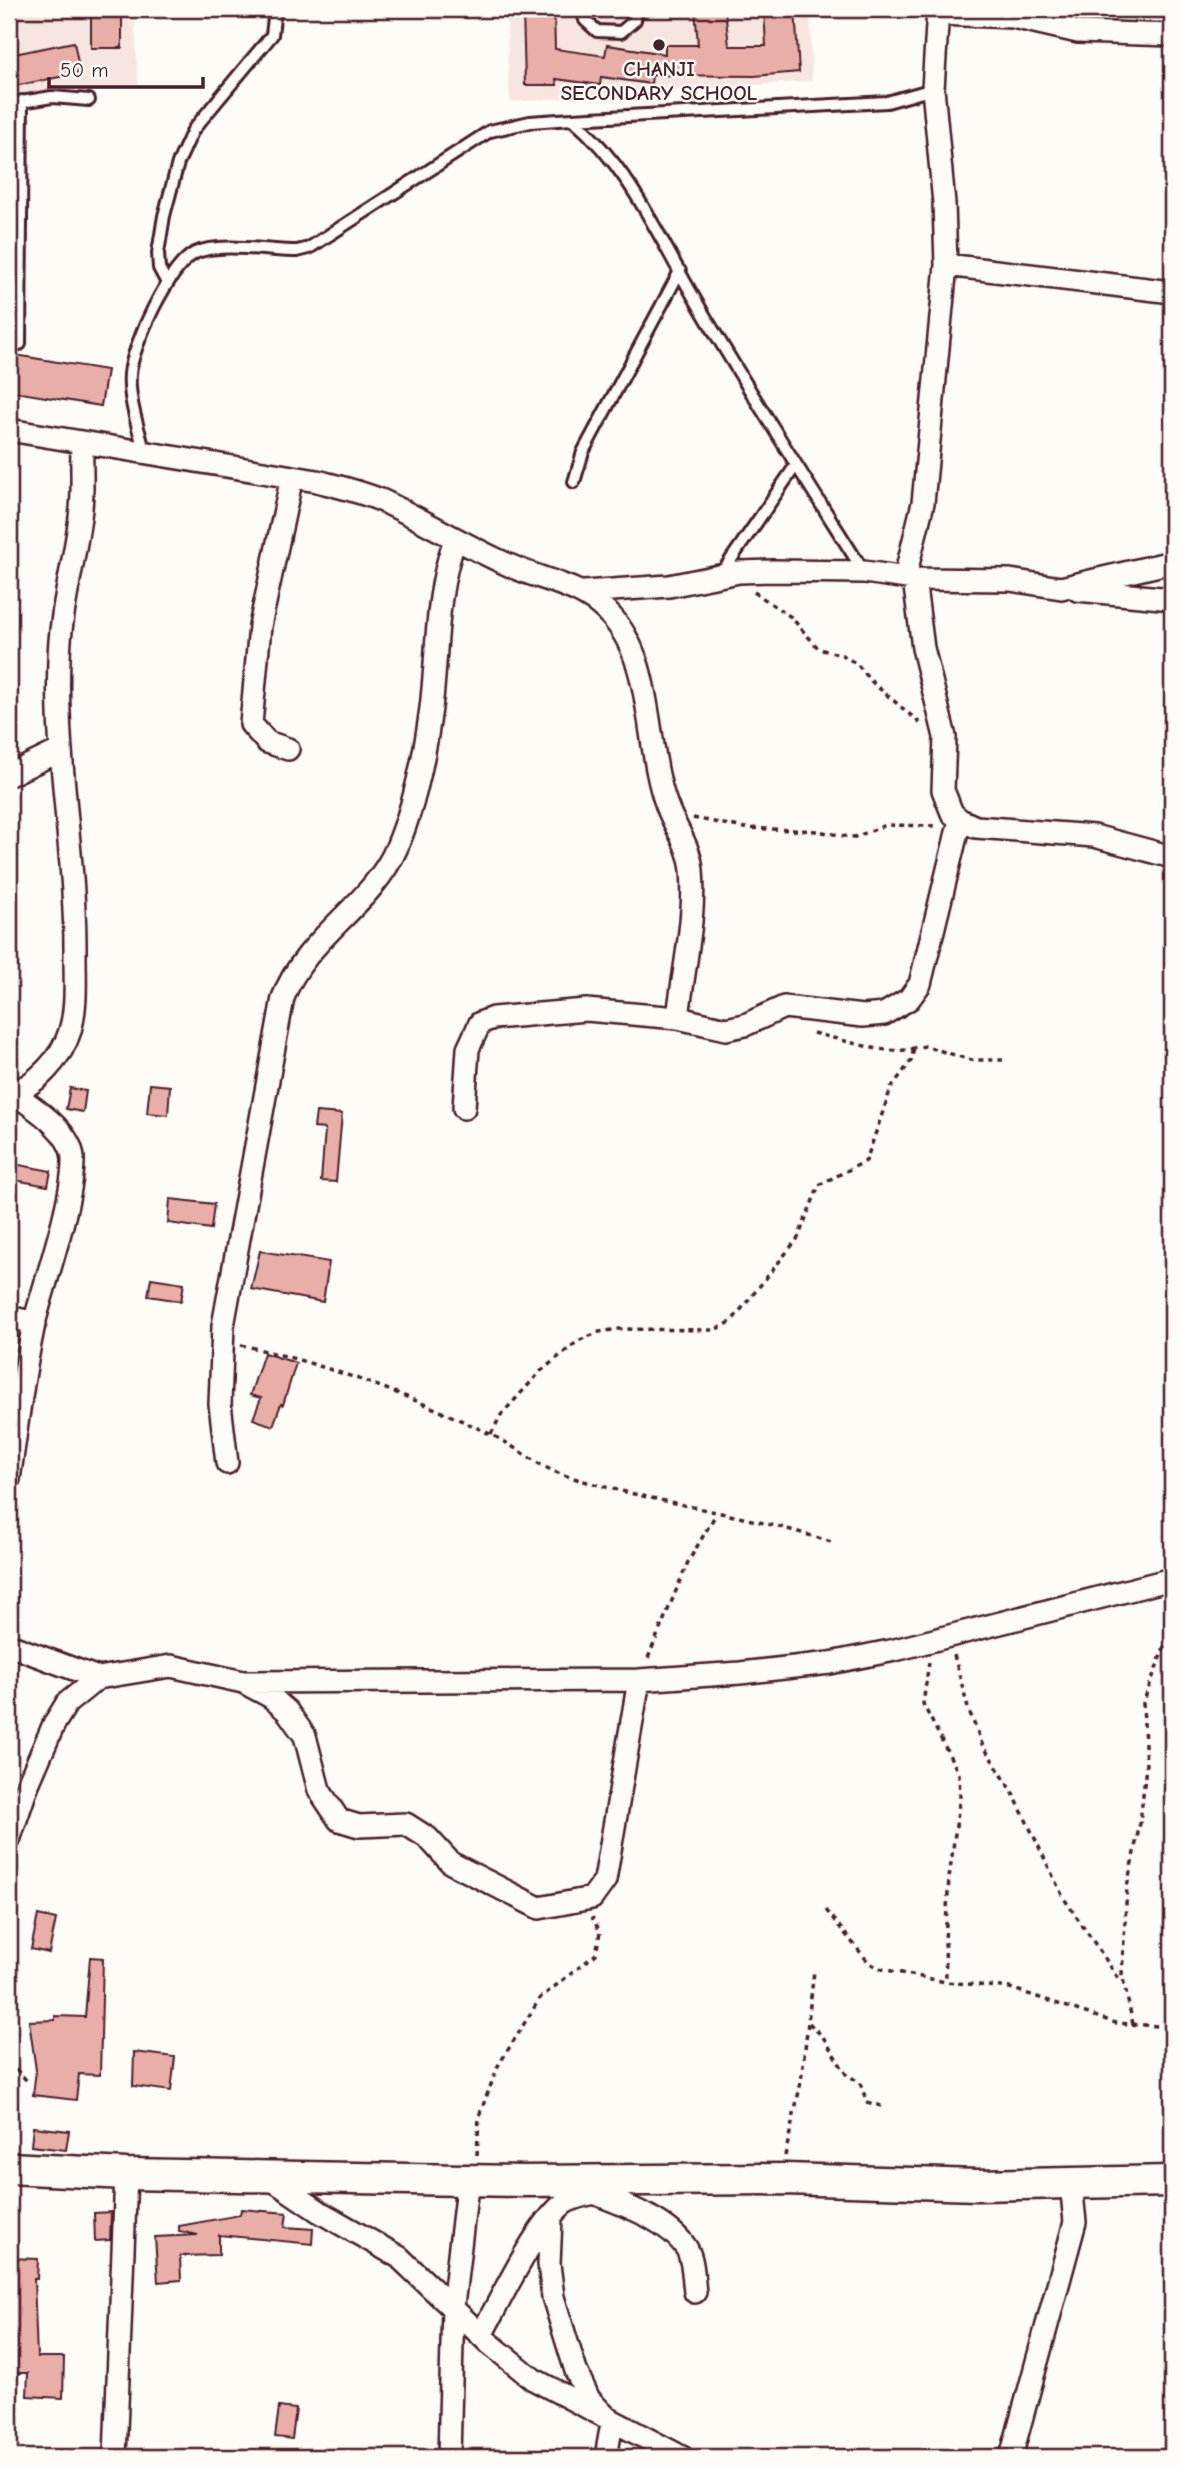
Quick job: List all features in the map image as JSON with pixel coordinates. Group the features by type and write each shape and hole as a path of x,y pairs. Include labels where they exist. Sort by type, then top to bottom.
{"street":[{"path":"464,1108 468,1049 480,1023 493,1018 586,1010 678,1018 726,1029 746,1025 784,1007 863,1016 884,1014 898,1007 920,984 959,825 943,790 946,747 942,718 923,648 910,578 923,503 946,265 944,203 933,89 938,12 1013,17 1078,32 1172,35"},
{"path":"946,265 1172,292"},
{"path":"9,430 292,477 360,492 513,567 584,592 608,612 622,630 632,653 646,702 654,762 674,820 686,843 692,879 678,1018"},
{"path":"9,1479 35,1323 66,1199 73,1156 66,1140 46,1117 10,1092 35,1080 55,1060 70,1032 74,1003 72,847 59,751 59,658 66,586 81,516 82,443"},
{"path":"288,749 267,742 251,724 260,626 292,477"},
{"path":"228,1463 220,1404 222,1340 244,1198 283,998 289,981 302,963 382,877 398,845 420,767 430,708 441,594 455,540"},
{"path":"1061,588 1172,562"},
{"path":"584,592 669,586 729,574 864,572 910,578 1010,580 1172,599"},
{"path":"9,775 59,751"},
{"path":"959,825 1094,836 1172,857"},
{"path":"9,1317 35,1323"},
{"path":"9,1840 27,1784 54,1724 67,1703 98,1678 171,1666 243,1682 639,1680 740,1673 830,1663 940,1639 1172,1579"},
{"path":"9,1645 98,1678"},
{"path":"243,1682 271,1697 287,1711 305,1736 319,1790 339,1820 359,1826 406,1824 428,1838 451,1863 539,1908 584,1900 600,1891 606,1880 639,1680"},
{"path":"9,2168 126,2174 472,2178 594,2187 785,2179 977,2185 1172,2181"},
{"path":"116,2457 126,2174"},
{"path":"265,2175 320,2212 399,2257 481,2335 533,2379 612,2423 682,2457"},
{"path":"449,2457 453,2306 472,2178"},
{"path":"1011,2457 1075,2222 1071,2183"},
{"path":"481,2335 524,2258 551,2219 573,2198 594,2187"},
{"path":"594,2187 677,2237 691,2258 695,2292"},
{"path":"551,2219 550,2264 553,2297 576,2371 589,2399 612,2423"},
{"path":"606,2457 612,2423"}],"lane":[{"path":"167,283 159,268 158,253 164,216 178,163 194,130 272,35 275,9"},
{"path":"582,9 585,20 597,31 621,32 635,20 637,9"},
{"path":"145,454 130,377 136,351 167,283 180,264 196,253 217,249 297,251 309,248 491,131 530,122 887,102 933,89"},
{"path":"9,104 52,97 89,100"},
{"path":"19,344 22,101"},
{"path":"572,118 601,144 627,179 796,465 864,572"},
{"path":"574,482 583,452 680,271"},
{"path":"729,574 796,465"}],"path":[{"path":"729,574 791,617 819,649 842,655 857,664 873,683 946,747"},
{"path":"674,820 715,820 745,828 818,831 844,836 855,836 886,825 959,825"},
{"path":"801,1030 877,1049 925,1046 971,1060 1003,1060"},
{"path":"491,1434 510,1405 559,1354 578,1341 599,1332 620,1329 714,1330 731,1322 798,1238 819,1185 866,1161 891,1088 911,1061 914,1048"},
{"path":"222,1340 370,1381 491,1434 540,1465 563,1475 772,1524 831,1542"},
{"path":"639,1680 688,1562 717,1513"},
{"path":"1133,2024 1123,1985 1127,1887 1146,1776 1143,1703 1172,1626"},
{"path":"940,1639 923,1704 959,1774 960,1796 948,1878 946,1982"},
{"path":"940,1639 982,1744 1012,1791 1063,1897 1123,1985"},
{"path":"472,2178 479,2116 498,2066 540,1998 596,1954 600,1932 584,1900"},
{"path":"826,1910 869,1963 882,1969 946,1982 1010,1988 1060,2007 1088,2012 1116,2024 1172,2027"},
{"path":"785,2179 786,2146 801,2082 814,1971"},
{"path":"809,2023 823,2037 846,2074 860,2083 867,2102 885,2107"},
{"path":"9,2062 27,2081"}],"shaded area":[{"path":"9,9 134,9 138,85 9,105"},
{"name":"CHANJI SECONDARY SCHOOL","path":"506,9 810,9 812,81 510,102"}],"building":[{"path":"91,9 122,9 122,48 91,48"},
{"path":"523,9 554,9 555,49 605,56 607,45 665,54 665,45 698,45 695,9 725,9 729,46 766,46 764,9 795,9 799,72 754,76 652,75 651,84 601,77 600,85 556,79 557,85 525,85"},
{"path":"74,42 80,73 9,87 9,55"},
{"path":"9,354 107,370 101,406 9,391"},
{"path":"150,1084 170,1086 168,1115 147,1113"},
{"path":"70,1088 86,1091 83,1112 66,1109"},
{"path":"316,1112 342,1114 336,1182 321,1181 325,1129 314,1128"},
{"path":"9,1163 51,1171 48,1186 9,1179"},
{"path":"170,1199 214,1204 211,1229 168,1223"},
{"path":"260,1251 329,1262 323,1302 251,1289"},
{"path":"151,1278 184,1283 181,1301 148,1296"},
{"path":"264,1353 296,1363 283,1405 281,1404 273,1426 253,1419 261,1398 250,1395"},
{"path":"38,1915 56,1919 49,1953 31,1949"},
{"path":"90,1957 103,1958 100,2075 79,2074 76,2100 33,2095 36,2070 29,2021 55,2020 55,2016 85,2017"},
{"path":"134,2052 175,2057 171,2091 133,2086"},
{"path":"33,2127 69,2131 66,2150 31,2146"},
{"path":"241,2209 287,2213 285,2227 313,2229 312,2244 219,2235 219,2255 180,2256 181,2280 158,2282 155,2237 198,2235 179,2231 179,2226 240,2215"},
{"path":"111,2212 110,2240 95,2241 94,2213"},
{"path":"9,2258 38,2259 37,2279 34,2279 37,2357 64,2357 63,2398 27,2396 28,2373 10,2373"},
{"path":"279,2407 296,2409 292,2439 275,2437"}],"place":[{"name":"CHANJI SECONDARY SCHOOL","path":"659,45"}]}
